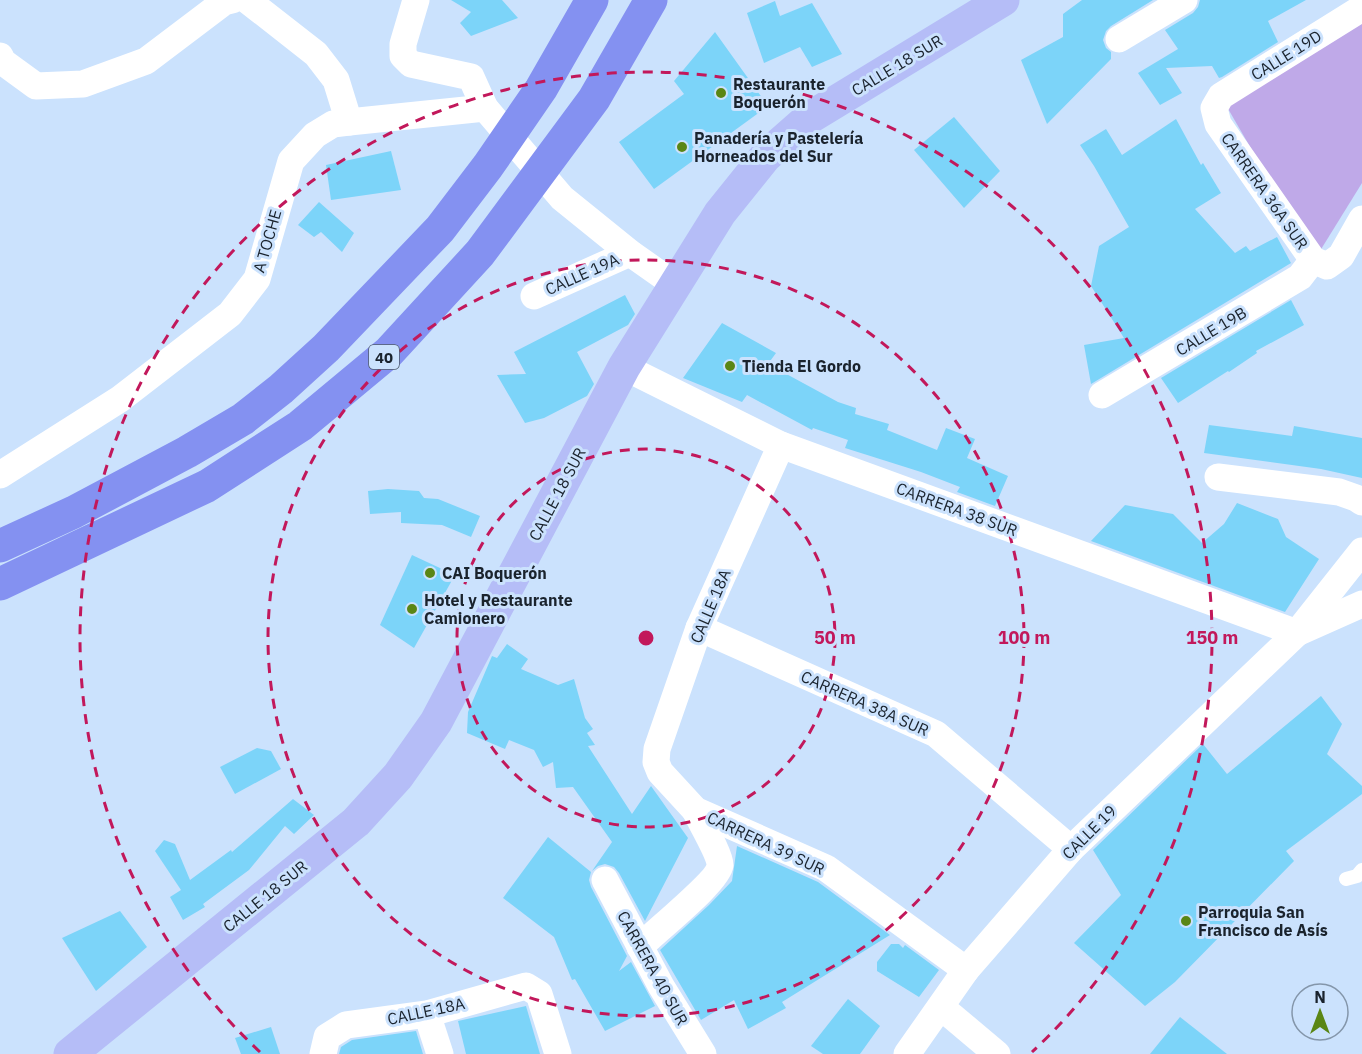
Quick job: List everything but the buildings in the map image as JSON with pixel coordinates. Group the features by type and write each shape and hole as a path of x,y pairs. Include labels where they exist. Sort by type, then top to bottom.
{"highway":[{"path":"0,546 74,512 187,452 243,419 281,389 326,348 440,229 488,166 541,89 592,0"},
{"name":"40","path":"0,584 207,486 300,426 389,352 480,253 594,99 651,0"}],"main road":[{"name":"CALLE 18 SUR","path":"70,1054 356,822 398,776 436,722 624,368 720,213 765,158 809,118 1003,0"}],"street":[{"path":"0,56 3,62 36,86 83,84 146,62 224,2 232,0"},
{"path":"247,0 316,54 336,80 349,122"},
{"path":"416,0 403,44 403,56 411,64 471,77 485,108 562,198 630,253 674,284"},
{"path":"1119,39 1184,0"},
{"name":"CALLE 19D","path":"1214,108 1221,96 1362,8"},
{"name":"A TOCHE","path":"0,475 120,399 230,314 257,279 291,161 315,135 333,124 485,108"},
{"name":"CARRERA 36A SUR","path":"1214,108 1218,124 1320,263"},
{"path":"1320,263 1341,256 1362,219"},
{"name":"CALLE 19A","path":"534,296 630,253"},
{"name":"CALLE 19B","path":"1102,395 1320,263"},
{"name":"CARRERA 38 SUR","path":"624,368 781,445 1297,633"},
{"name":"CALLE 18A","path":"660,772 656,762 657,750 699,628 781,445"},
{"path":"1218,477 1339,492 1362,502"},
{"name":"CALLE 19","path":"907,1054 966,970 1071,849 1297,633 1362,551"},
{"name":"CALLE 19","path":"1297,633 1362,604"},
{"name":"CARRERA 38A SUR","path":"699,628 936,734 1071,849"},
{"name":"CARRERA 39 SUR","path":"660,772 695,810 826,868 966,970"},
{"path":"640,947 702,891 716,875 720,866 695,810"},
{"name":"CARRERA 40 SUR","path":"605,880 679,1017 703,1054"},
{"name":"CALLE 18A","path":"325,1045 346,1025 426,1014 526,986 539,994 558,1054"},
{"path":"941,1007 997,1054"},
{"path":"426,1014 440,1054"}],"lane":[{"path":"1346,879 1357,876 1362,870"}],"shaded area":[{"path":"1362,22 1362,183 1315,259 1227,107"}],"place":[{"name":"Restaurante Boquerón","path":"721,93"},
{"name":"Panadería y Pastelería Horneados del Sur","path":"682,147"},
{"name":"Tienda El Gordo","path":"730,366"},
{"name":"CAI Boquerón","path":"430,573"},
{"name":"Hotel y Restaurante Camionero","path":"412,609"},
{"name":"Parroquia San Francisco de Asís","path":"1186,921"}]}
